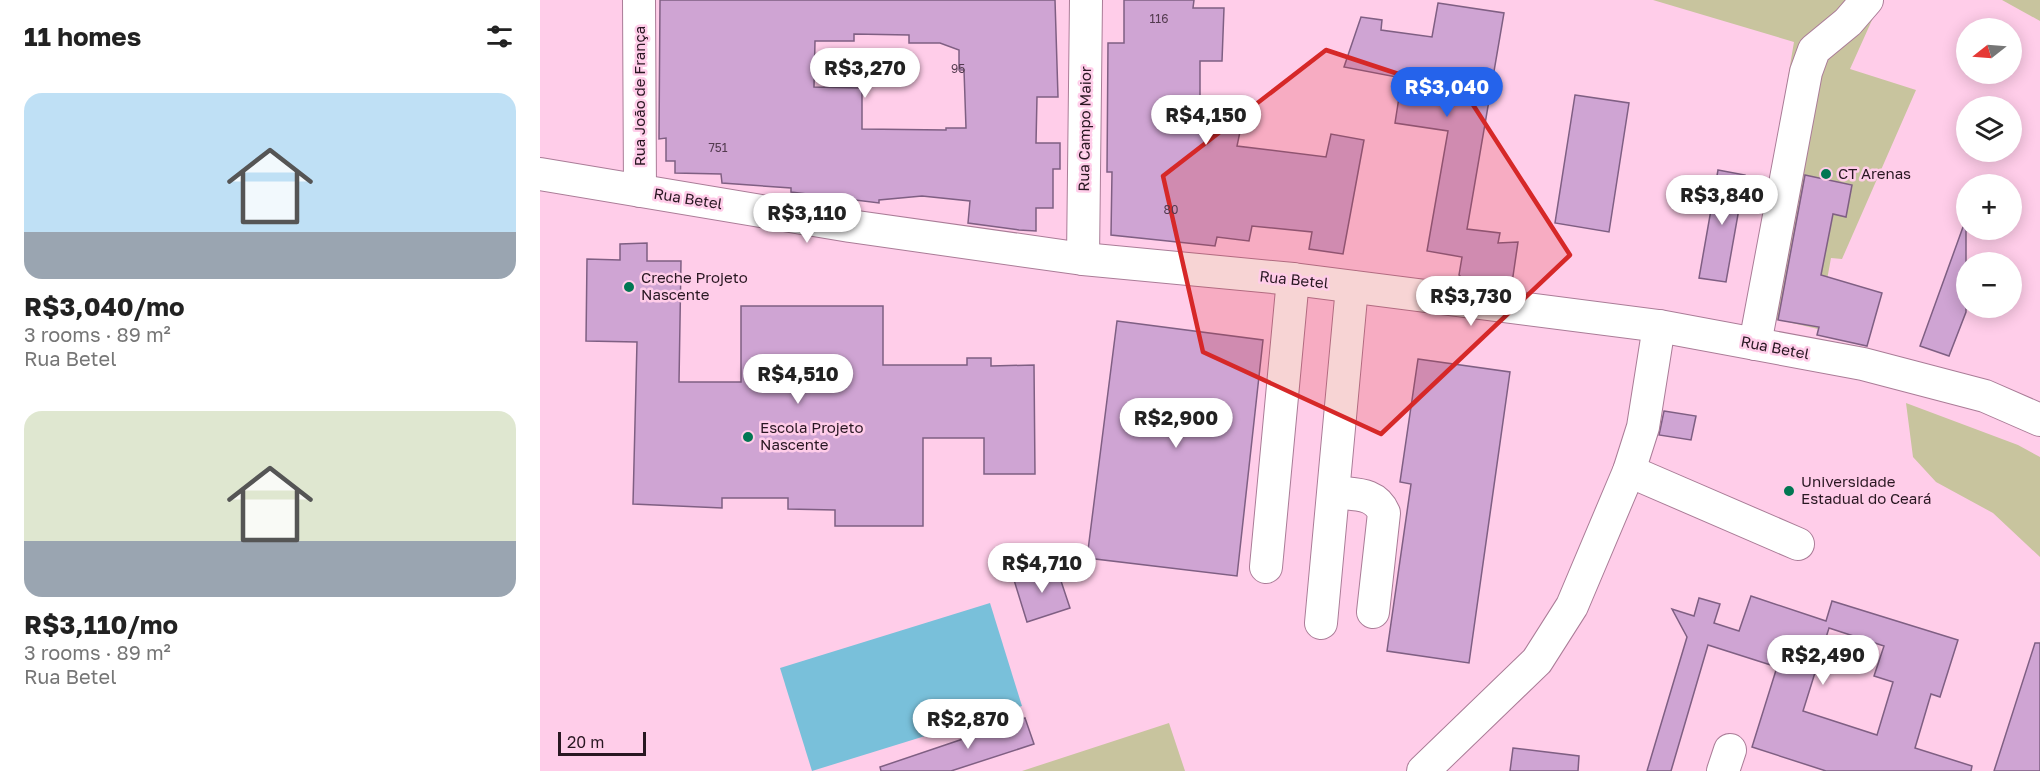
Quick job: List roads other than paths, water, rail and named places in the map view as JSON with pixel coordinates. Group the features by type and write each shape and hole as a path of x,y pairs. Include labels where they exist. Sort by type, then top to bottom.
{"street":[{"name":"Rua João de França","path":"639,0 640,191"},
{"name":"Rua Campo Maior","path":"1083,259 1086,0"},
{"path":"1755,344 1806,72 1814,50 1848,22 1867,0"},
{"name":"Rua Betel","path":"540,174 850,226 1083,259 1293,279 1659,327 1863,364 1985,396 2040,420"},
{"path":"1266,567 1293,279"},
{"path":"1320,623 1335,492 1352,287"},
{"path":"1423,771 1543,652 1572,606 1629,471 1643,427 1659,327"},
{"path":"1629,471 1798,544"},
{"path":"1335,492 1372,497 1379,502 1384,513 1373,612"}],"water":[{"path":"990,603 1022,706 812,771 780,668"}],"place":[{"name":"CT Arenas","path":"1826,174"},
{"name":"Creche Projeto Nascente","path":"629,287"},
{"name":"Escola Projeto Nascente","path":"748,437"},
{"name":"Universidade Estadual do Ceará","path":"1789,491"}]}
